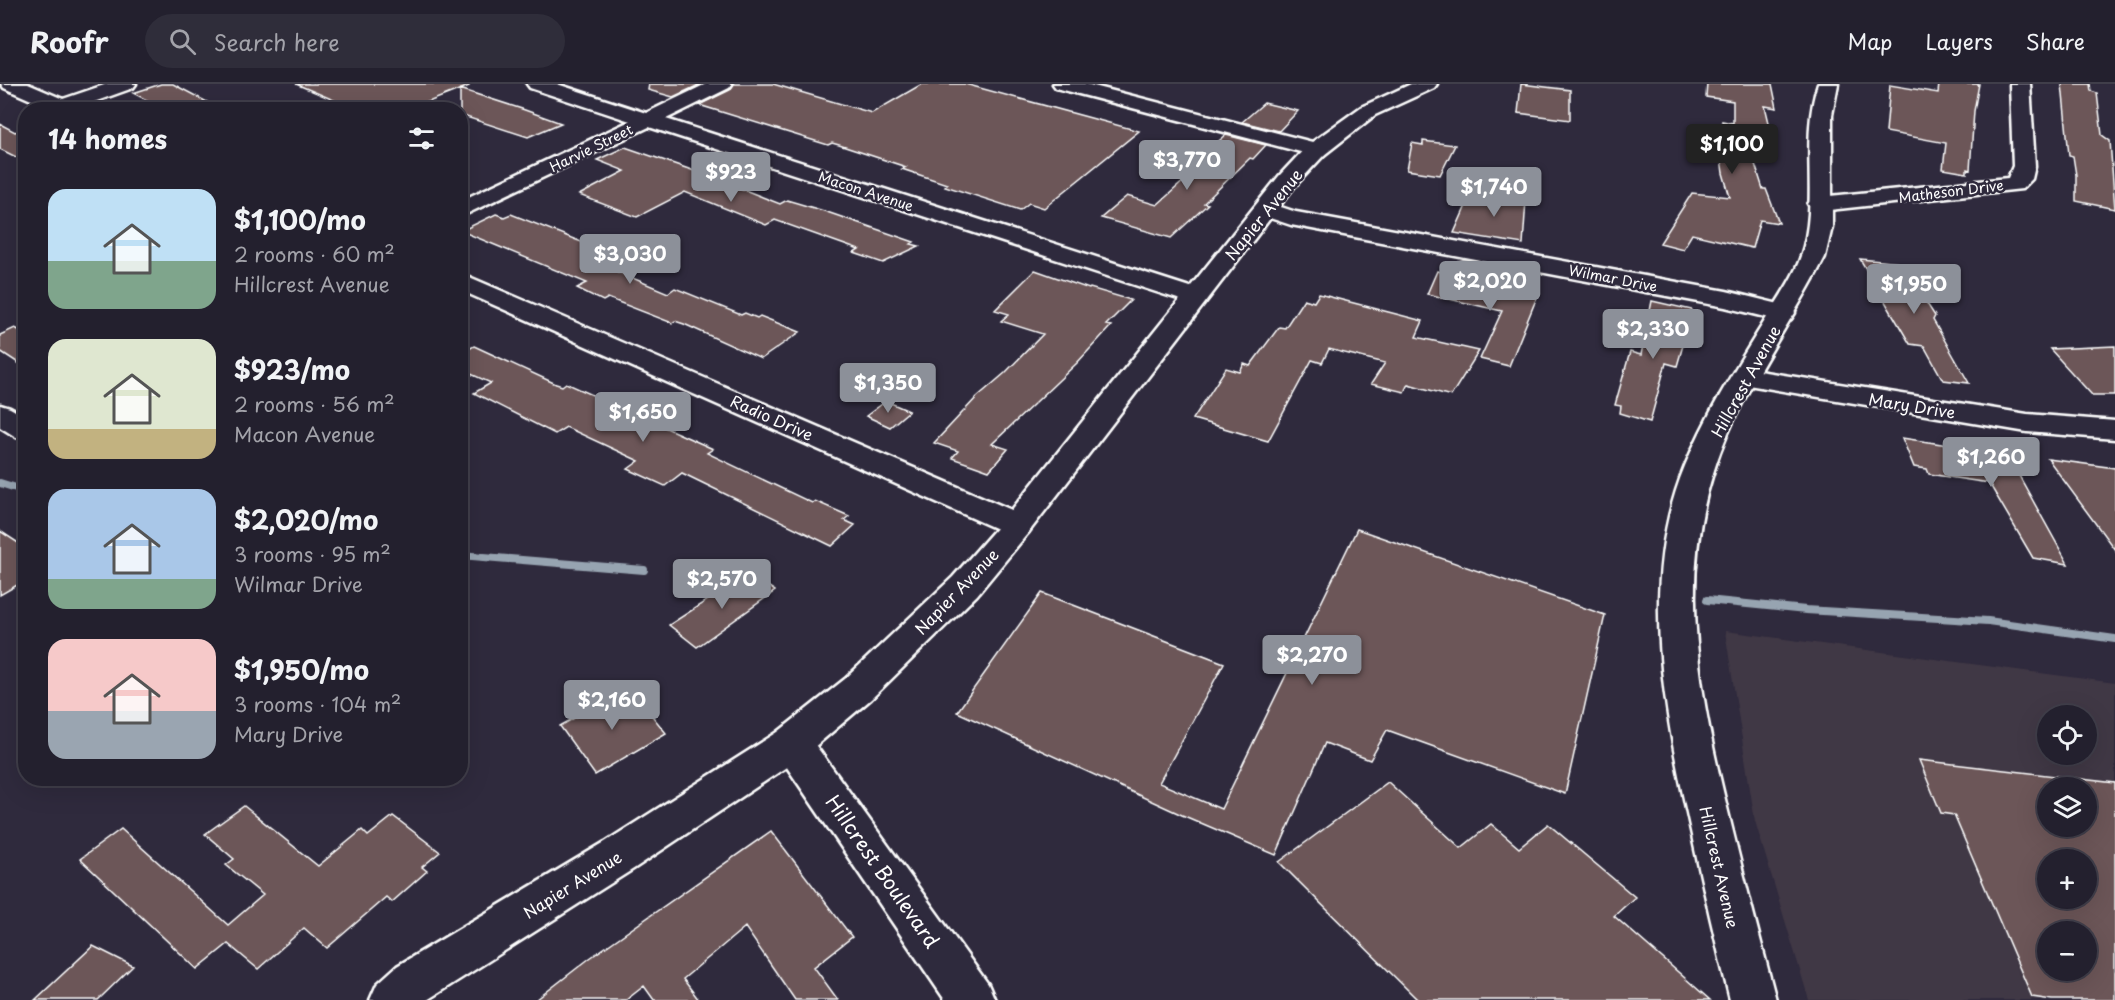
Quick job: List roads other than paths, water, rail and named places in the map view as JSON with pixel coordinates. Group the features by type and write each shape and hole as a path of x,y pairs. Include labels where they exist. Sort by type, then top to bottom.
{"street":[{"path":"11,84 53,102"},
{"path":"82,102 126,84"},
{"name":"Macon Avenue","path":"537,84 1196,297"},
{"name":"Harvie Street","path":"468,206 722,84"},
{"path":"1064,84 1316,150"},
{"name":"Napier Avenue","path":"393,1000 413,982 620,855 792,743 858,689 958,593 1017,525 1266,209 1316,150 1368,111 1427,84"},
{"name":"Hillcrest Avenue","path":"1753,1000 1692,751 1681,682 1678,616 1680,559 1689,500 1716,428 1813,257 1820,227 1822,115 1828,84"},
{"name":"Matheson Drive","path":"1820,204 2014,184 2021,179 2024,166 2020,84"},
{"name":"Wilmar Drive","path":"1266,209 1291,218 1726,299 1782,313"},
{"name":"Radio Drive","path":"468,284 1017,525"},
{"name":"Mary Drive","path":"1746,377 2027,423 2115,430"},
{"name":"Hillcrest Boulevard","path":"792,743 972,1000"}],"waterway":[{"path":"0,483 18,489"},
{"path":"468,556 644,570"},
{"path":"1707,600 1806,610 1988,621 2115,639"}]}
